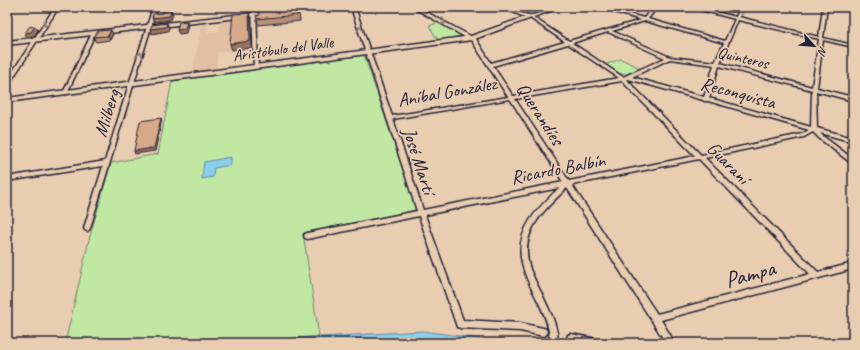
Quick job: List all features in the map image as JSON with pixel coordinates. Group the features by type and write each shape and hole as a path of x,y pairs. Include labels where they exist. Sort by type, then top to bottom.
{"street":[{"path":"7,84 57,7"},
{"name":"Milberg","path":"87,228 155,7"},
{"path":"254,7 256,67"},
{"path":"7,44 315,7"},
{"name":"José Martí","path":"353,7 421,213 460,324 520,327 543,332"},
{"name":"Querandíes","path":"414,7 472,38 671,343"},
{"path":"503,7 530,17"},
{"name":"Aristóbulo del Valle","path":"7,100 472,38 558,7"},
{"path":"599,7 727,42"},
{"path":"490,65 645,20 656,7"},
{"path":"691,7 853,46"},
{"path":"706,100 717,64 742,7"},
{"path":"825,7 814,89 814,129 822,138 853,162"},
{"path":"846,7 853,8"},
{"name":"Guaraní","path":"530,17 571,42 616,74 625,78 818,276"},
{"path":"609,31 669,58"},
{"path":"65,92 93,34"},
{"path":"625,78 669,58"},
{"name":"Quinteros","path":"669,58 717,64 853,99"},
{"name":"Aníbal González","path":"389,118 625,78"},
{"name":"Reconquista","path":"625,78 853,140"},
{"name":"Ricardo Balbín","path":"307,236 701,157 804,135 814,129"},
{"path":"7,179 107,163"},
{"path":"554,341 554,329 531,280 524,257 524,245 527,231 534,217 568,183"},
{"name":"Pampa","path":"656,318 853,266"},
{"path":"571,338 597,343"}],"shaded area":[{"path":"252,18 252,48 218,52 216,69 193,72 202,23 208,22 207,32 219,31 221,21"}],"green space":[{"path":"439,22 463,36 438,40 429,26"},
{"path":"364,55 416,208 412,211 303,233 319,336 287,339 268,343 65,343 90,236 111,163 158,154 172,81"},
{"path":"621,59 640,68 629,73 621,74 604,65"}],"water":[{"path":"231,157 231,165 214,168 213,177 202,179 204,162"},
{"path":"422,331 502,343 268,343 287,339"}],"building":[{"path":"298,8 298,15 257,19 256,15 259,16 259,11"},
{"path":"171,10 170,16 152,18 153,14"},
{"path":"249,13 250,41 230,44 233,14"},
{"path":"187,21 185,29 177,30 179,22"},
{"path":"167,23 166,27 150,29 152,25"},
{"path":"35,26 31,32 25,33 29,27"},
{"path":"111,30 108,36 93,37 98,31"},
{"path":"161,118 154,148 134,151 140,121"}]}
